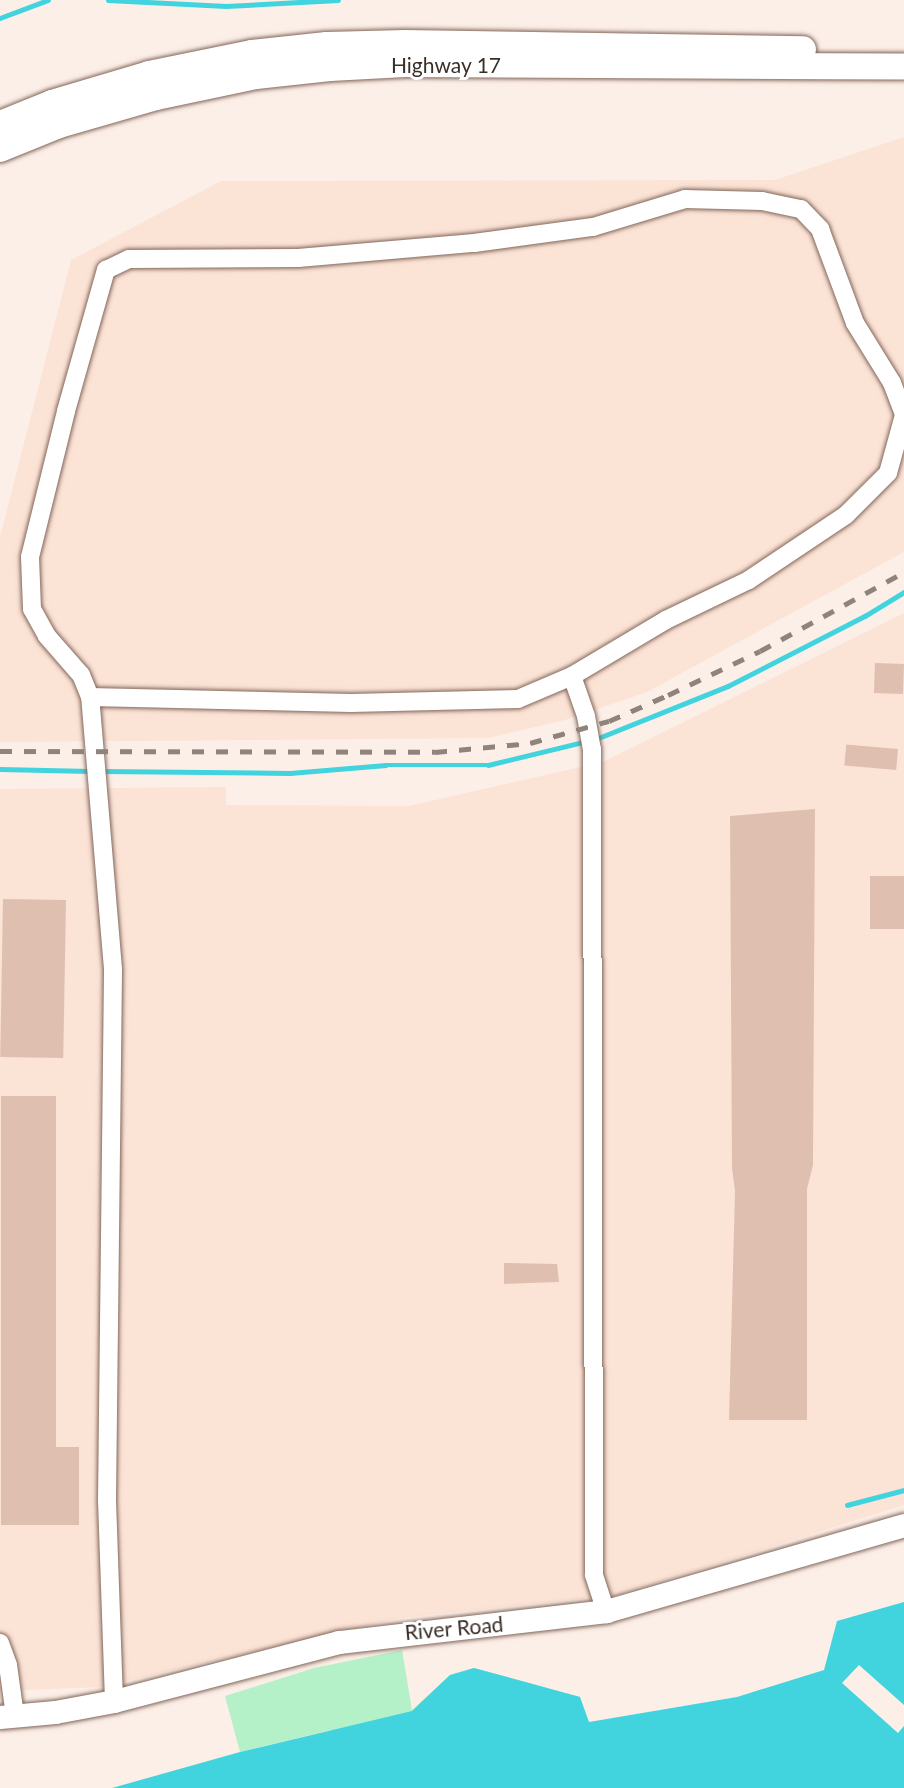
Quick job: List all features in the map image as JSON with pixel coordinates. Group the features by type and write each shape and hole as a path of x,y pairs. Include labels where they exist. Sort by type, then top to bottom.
{"highway":[{"name":"Highway 17","path":"0,124 52,103 149,74 252,52 327,45 405,43 904,50"},
{"name":"Highway 17","path":"0,149 59,125 156,97 256,76 330,68 405,64 904,67"}],"main road":[{"name":"River Road","path":"8,1716 114,1701 339,1642 607,1611 904,1525"}],"lane":[{"path":"90,697 351,703 518,699 572,676 666,620 772,566 846,514 888,473 904,415 892,383 855,323 821,229 800,209 762,201 685,199 593,227 474,243 299,258 129,259 106,270 66,411 30,557 32,609 47,636 81,675 90,697 96,793 113,969 107,1500 114,1701"},
{"path":"572,676 591,742 594,1575 607,1611"},
{"path":"0,1643 8,1665 8,1716"}],"shaded area":[{"path":"904,137 904,552 647,692 565,720 488,738 0,742 0,537 71,260 221,181 775,180"},
{"path":"904,613 904,1505 617,1595 400,1618 100,1687 0,1691 0,789 226,787 226,805 409,806 603,762"}],"green space":[{"path":"402,1650 412,1710 450,1675 474,1668 580,1697 327,1731 240,1752 225,1696 314,1668"}],"water":[{"path":"904,1602 904,1788 112,1788 240,1752 412,1711 450,1675 474,1668 580,1697 589,1722 737,1697 824,1670 837,1621"}],"pier":[{"path":"859,1665 904,1705 904,1726 898,1733 842,1683"}],"building":[{"path":"875,663 904,664 903,694 874,693"},
{"path":"846,744 898,749 896,770 844,765"},
{"path":"815,809 813,1165 807,1189 807,1420 729,1420 735,1191 732,1168 730,816"},
{"path":"870,876 904,876 904,929 870,929"},
{"path":"3,899 66,900 63,1058 0,1057"},
{"path":"1,1096 56,1096 56,1447 79,1447 79,1525 1,1525"},
{"path":"504,1263 557,1264 559,1282 504,1284"}],"waterway":[{"path":"0,18 48,0"},
{"path":"108,0 226,6 338,0"},
{"path":"596,739 728,686 865,616 904,592"},
{"path":"102,771 290,773 386,765 488,765 587,741"},
{"path":"0,769 90,771"},
{"path":"847,1505 904,1490"}],"railway":[{"path":"0,751 435,752 530,743 609,721 668,695 760,651 904,572"}]}
